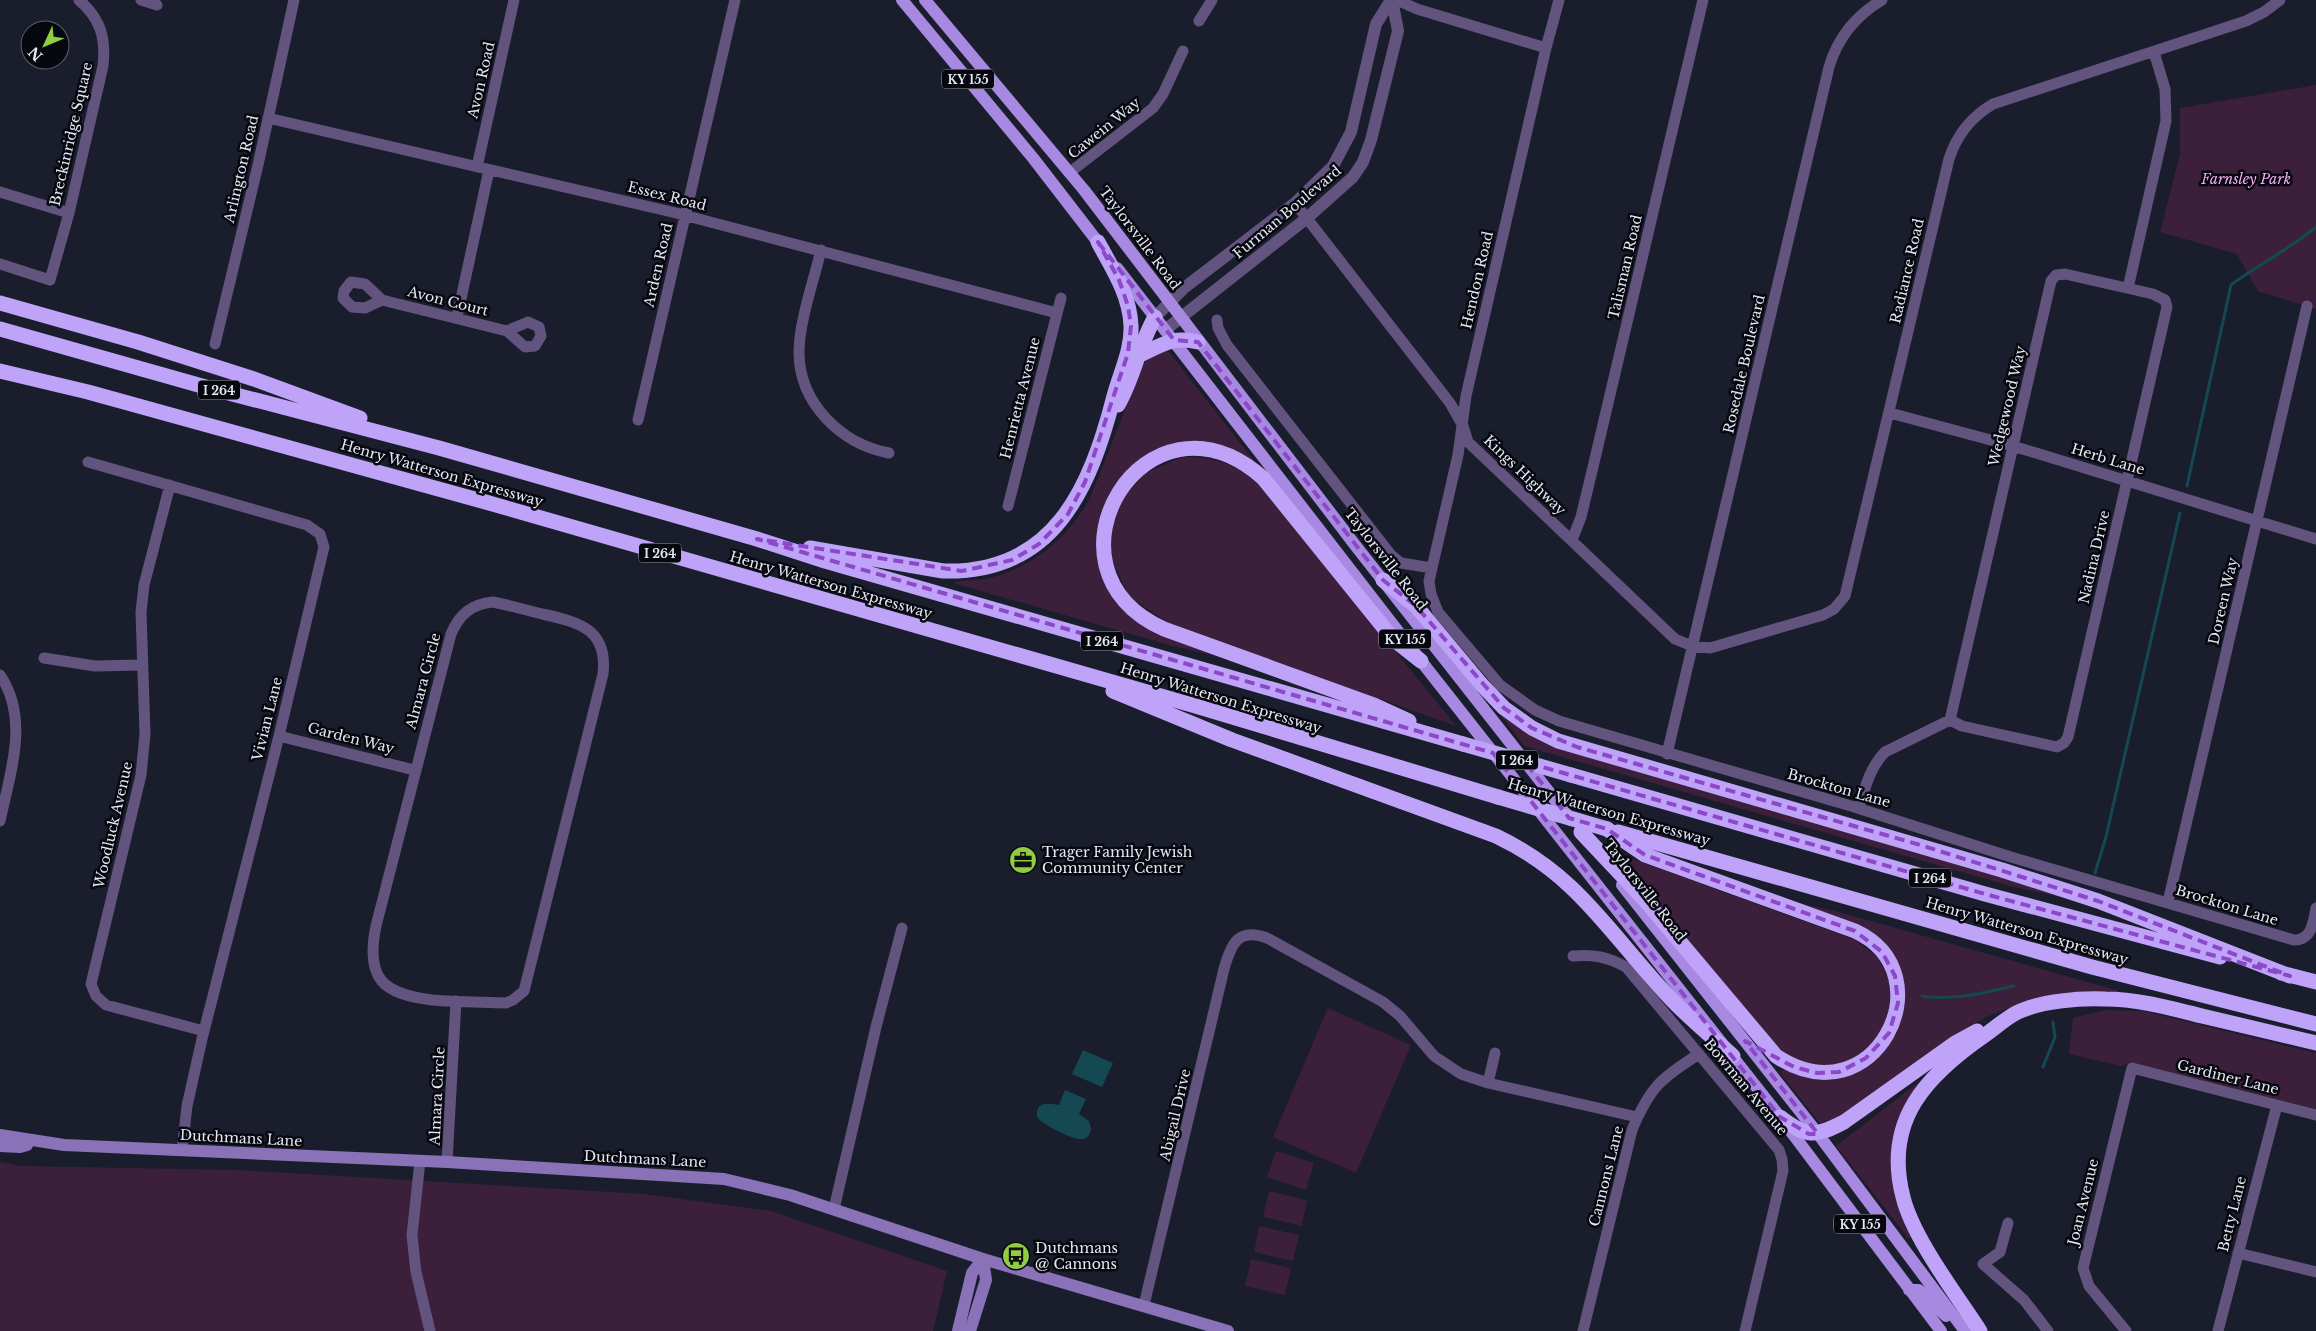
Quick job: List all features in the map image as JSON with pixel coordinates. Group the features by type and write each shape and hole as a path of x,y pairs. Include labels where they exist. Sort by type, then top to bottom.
{"highway":[{"path":"757,539 943,571 962,572 1000,564 1021,555 1039,544 1068,514 1085,482 1107,424 1128,352 1131,326 1128,306 1119,280 1098,242"},
{"path":"0,303 138,342 254,379 439,448"},
{"path":"1107,424 1126,389 1140,355 1146,334 1155,317"},
{"name":"Henry Watterson Expressway","path":"0,329 202,386 439,448 757,539 825,561 1985,894 2316,982"},
{"path":"1140,355 1160,344 1170,335 1198,342"},
{"name":"Henry Watterson Expressway","path":"0,371 88,392 375,471 1047,663 1606,829 2092,966 2316,1024"},
{"path":"1421,661 1393,639 1263,478 1246,464 1232,456 1215,450 1197,449 1180,450 1159,457 1143,466 1116,496 1105,522 1106,563 1120,594 1146,620 1164,629 1374,705 1447,739"},
{"path":"1383,580 1416,606 1504,708 1545,735 1577,747 1917,844 2098,901 2290,976"},
{"path":"1047,663 1232,740 1474,827 1518,847 1553,870 1577,891 1671,999 1733,1056"},
{"path":"1581,832 1644,899 1768,1049 1776,1056 1794,1067 1806,1071 1839,1072 1859,1063 1882,1043 1889,1033 1896,1014 1898,1003 1897,986 1886,958 1869,939 1855,931 1645,855 1606,829"},
{"path":"1980,1331 1911,1220 1902,1196 1898,1161 1905,1119 1925,1086 1958,1054 2017,1013 2033,1007 2070,1000 2106,999 2143,1002 2316,1043"},
{"path":"1780,1117 1802,1132 1818,1134 1844,1122 1972,1032 2000,1024"}],"main road":[{"name":"KY 155","path":"902,0 1033,158 1421,661 1733,1056 1941,1331"},
{"name":"Taylorsville Road","path":"925,0 1084,190 1198,342 1383,580 1818,1134 1964,1331"},
{"name":"Dutchmans Lane","path":"0,1135 64,1145 447,1162 724,1179 765,1188 983,1259 1228,1331"},
{"path":"0,1146 20,1147 39,1141"},
{"path":"958,1331 972,1274 983,1259"},
{"path":"970,1331 986,1280 983,1259"},
{"path":"1909,1290 1923,1292 1964,1331"}],"street":[{"name":"Breckinridge Square","path":"0,264 50,280 69,213 105,45 100,27 80,0"},
{"path":"141,0 157,5"},
{"name":"Arlington Road","path":"215,344 294,0"},
{"name":"Avon Road","path":"477,167 514,0"},
{"name":"Arden Road","path":"638,420 735,0"},
{"path":"1199,21 1212,0"},
{"name":"Furman Boulevard","path":"1155,317 1184,288 1295,203 1324,176 1346,144 1356,116 1376,24 1392,0"},
{"name":"Furman Boulevard","path":"1170,335 1181,318 1307,218 1353,177 1363,162 1377,120 1398,30 1392,0"},
{"path":"1397,0 1417,9 1546,48"},
{"name":"Hendon Road","path":"1432,568 1464,426 1466,396 1546,48 1559,0"},
{"name":"Talisman Road","path":"1572,540 1581,517 1703,0"},
{"name":"Rosedale Boulevard","path":"1667,754 1829,67 1836,46 1850,25 1861,14 1882,0"},
{"name":"Radiance Road","path":"1692,646 1710,648 1824,615 1841,602 1849,586 1949,159 1963,130 1981,112 1993,104 2246,21 2264,12 2280,0"},
{"name":"Cawein Way","path":"1069,174 1153,108 1163,94 1183,51"},
{"path":"2128,288 2166,121 2164,89 2154,52"},
{"name":"Essex Road","path":"268,118 684,215 1057,313"},
{"path":"456,317 489,170"},
{"path":"0,192 69,213"},
{"name":"Kings Highway","path":"1295,203 1450,403 1464,426 1468,442 1676,639 1692,646"},
{"path":"821,250 799,343 800,363 805,383 821,413 836,429 865,447 889,453"},
{"name":"Wedgewood Way","path":"1950,720 2054,277 2065,274 2128,288"},
{"name":"Nadina Drive","path":"1950,720 1962,726 2054,747 2061,746 2066,741 2167,307 2161,296 2128,288"},
{"name":"Henrietta Avenue","path":"1008,506 1061,298"},
{"name":"Avon Court","path":"382,300 507,331"},
{"name":"Doreen Way","path":"2168,902 2307,306"},
{"name":"Taylorsville Road","path":"1217,320 1218,328 1227,345 1390,555 1401,563 1432,568"},
{"name":"Herb Lane","path":"1890,413 2013,446 2316,539"},
{"name":"Vivian Lane","path":"88,462 307,525 320,534 323,541 323,553 279,736 204,1031 187,1106 182,1150"},
{"name":"Woodluck Avenue","path":"170,485 144,585 141,612 141,665 145,734 142,775 92,984 96,996 106,1005 204,1031"},
{"name":"Brockton Lane","path":"1432,568 1429,581 1431,594 1438,612 1489,672 1510,693 1535,710 1559,721 1667,754 1859,808 2020,860 2294,940 2302,940 2310,933 2316,908"},
{"name":"Almara Circle","path":"484,603 500,604 574,621 590,630 597,639 604,658 602,682 524,991 506,1003 456,1001 409,997 398,994 387,987 379,978 373,964 372,947 376,926 414,770 448,642 455,624 467,610 484,603"},
{"path":"44,658 95,666 141,665"},
{"path":"0,675 12,698 17,726 0,821"},
{"path":"1859,808 1870,774 1877,760 1885,752 1950,720"},
{"name":"Garden Way","path":"279,736 414,770"},
{"path":"834,1209 876,1027 902,928"},
{"name":"Abigail Drive","path":"1144,1305 1224,969 1230,947 1242,936 1257,934 1267,938 1373,996 1400,1016 1426,1048 1442,1063 1461,1074 1488,1083"},
{"name":"Bowman Avenue","path":"1573,956 1591,954 1606,958 1626,968 1772,1141 1782,1158 1783,1171 1745,1331"},
{"name":"Almara Circle","path":"447,1162 456,1001"},
{"path":"1495,1053 1488,1083 1637,1117"},
{"name":"Cannons Lane","path":"1584,1331 1629,1140 1637,1117 1646,1098 1663,1078 1699,1054"},
{"name":"Gardiner Lane","path":"2132,1068 2316,1115"},
{"name":"Joan Avenue","path":"2126,1331 2089,1286 2082,1268 2132,1068"},
{"name":"Betty Lane","path":"2218,1331 2277,1105"},
{"path":"420,1161 412,1235 416,1272 430,1331"},
{"path":"2008,1223 2000,1252 1984,1264 2024,1300 2048,1331"},
{"path":"2238,1254 2316,1272"}],"highlighted area":[{"path":"1098,242 1174,340 1198,342 1383,580 1416,606 1504,708 1532,728 1577,747 1917,844 2098,901 2290,976 1985,894 1525,762 1569,818 1607,829 1645,855 1855,931 1882,952 1895,976 1898,1003 1889,1033 1866,1058 1839,1072 1817,1073 1794,1067 1745,1041 1818,1134 1809,1134 1780,1117 1493,753 757,539 962,571 1012,560 1039,544 1068,514 1085,482 1128,353 1131,326 1128,306 1119,280"}],"green space":[{"name":"Farnsley Park","path":"2316,85 2316,309 2258,291 2237,254 2160,232 2180,154 2180,108"},
{"path":"1166,348 1254,461 1253,463 1230,451 1201,444 1115,487 1101,519 1122,606 1136,619 1157,632 1220,657 1169,645 953,583 985,579 1006,573 1036,558 1061,538 1090,498 1142,367 1148,357"},
{"path":"1179,458 1210,459 1229,465 1238,469 1265,490 1456,726 1171,625 1130,597 1113,563 1110,537 1121,500 1146,473"},
{"path":"1496,709 1503,715 1829,825 2062,896 2010,886 1524,746"},
{"path":"1611,851 1856,940 1879,959 1891,989 1888,1019 1873,1045 1843,1064 1818,1067 1782,1054 1732,997"},
{"path":"1799,903 1839,912 2119,991 2119,993 2019,1004 1986,1017 1956,1034 1899,1077 1823,1127 1780,1073 1784,1069 1802,1075 1820,1077 1839,1076 1856,1072 1871,1064 1884,1052 1894,1037 1901,1018 1901,998 1895,964"},
{"path":"1328,1008 1411,1045 1356,1173 1273,1137"},
{"path":"2105,1010 2143,1011 2316,1053 2316,1109 2130,1063 2121,1066 2069,1054 2073,1018"},
{"path":"1920,1081 1895,1195 1900,1213 1911,1237 1909,1239 1836,1146"},
{"path":"1276,1151 1314,1163 1306,1190 1267,1177"},
{"path":"0,1162 21,1166 238,1170 644,1194 771,1211 947,1271 933,1331 0,1331"},
{"path":"1269,1191 1307,1200 1302,1226 1263,1217"},
{"path":"1259,1226 1299,1235 1293,1261 1254,1252"},
{"path":"1251,1259 1291,1268 1285,1295 1245,1286"}],"shaded area":[{"path":"1083,1050 1113,1063 1102,1087 1072,1074"},
{"path":"1065,1090 1086,1099 1079,1114 1089,1121 1091,1129 1088,1136 1084,1139 1074,1138 1059,1132 1037,1117 1038,1108 1043,1104 1059,1105"}],"waterway":[{"path":"2187,486 2231,285 2316,227"},
{"path":"2095,873 2106,837 2180,513"},
{"path":"1922,996 1957,997 2014,986"},
{"path":"2043,1067 2055,1037 2053,1022"}],"place":[{"name":"Trager Family Jewish Community Center","path":"1023,860"},
{"name":"Dutchmans @ Cannons","path":"1016,1256"}]}
